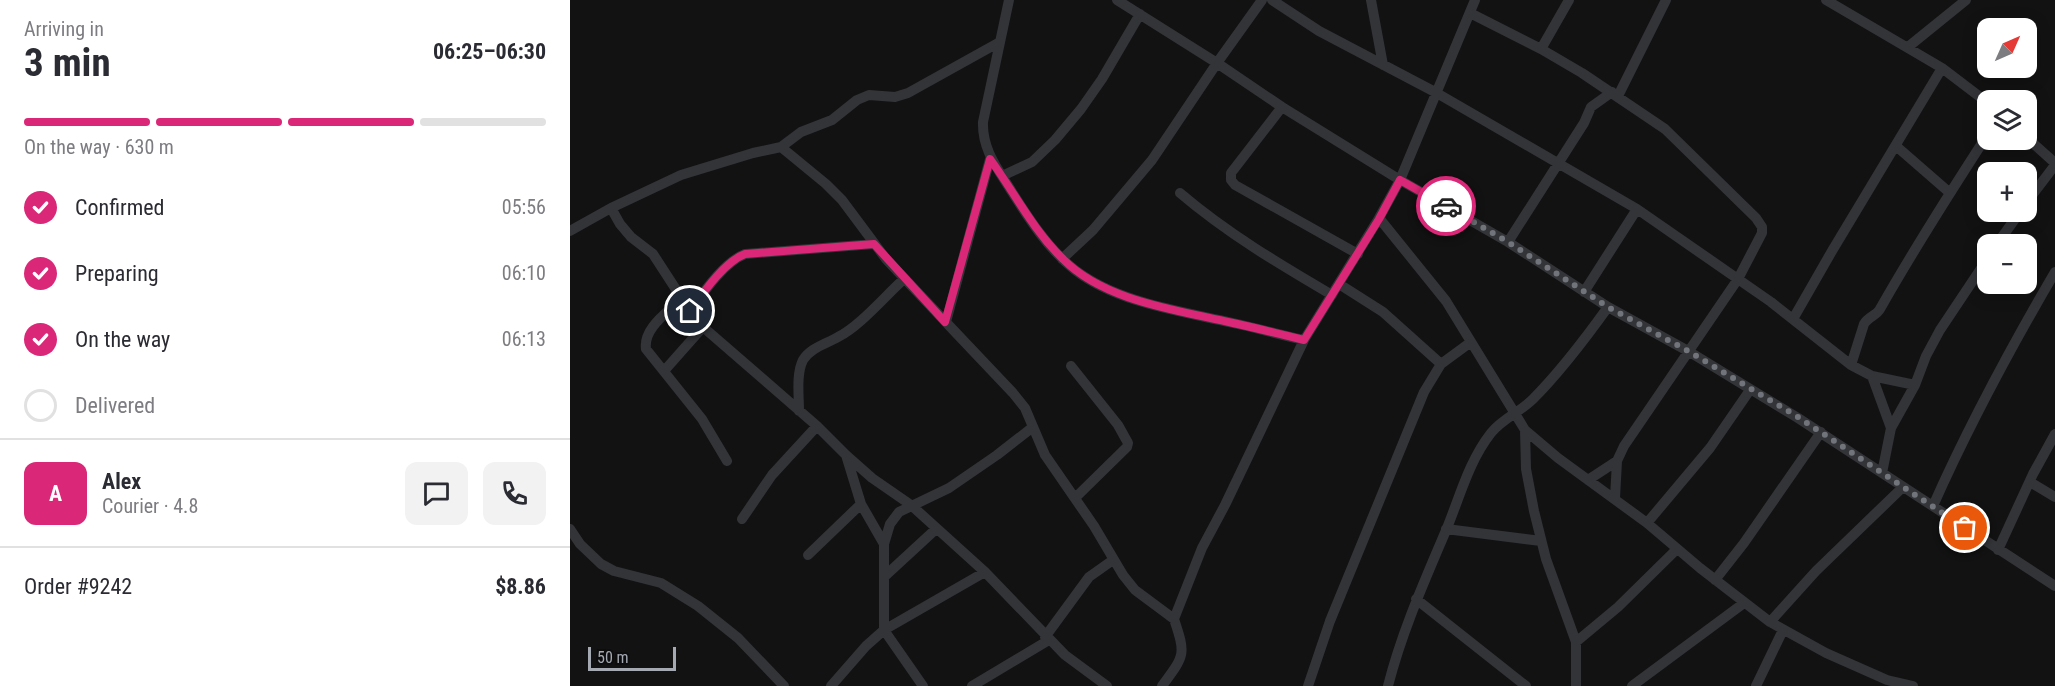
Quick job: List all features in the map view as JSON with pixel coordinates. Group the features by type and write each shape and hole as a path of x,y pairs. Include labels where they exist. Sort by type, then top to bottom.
{"street":[{"path":"1009,0 998,43 982,135 990,159 1024,210 1062,259 1093,282 1111,291 1180,312 1304,340"},
{"path":"1116,0 1400,180 1508,242 1608,307 1688,351 1821,432 2055,586"},
{"path":"1062,259 1093,230 1152,160 1262,0"},
{"path":"1272,0 1319,31 1435,92 1637,209 1793,319 1851,365 1872,376 1915,385"},
{"path":"1371,0 1383,65"},
{"path":"1174,619 1202,548 1304,340 1379,219 1400,180 1475,0"},
{"path":"1541,49 1569,0"},
{"path":"1508,242 1559,164 1584,123 1588,111 1615,94 1666,0"},
{"path":"1826,0 1942,68 1977,95"},
{"path":"1847,11 1853,0"},
{"path":"1908,47 1966,0"},
{"path":"1470,13 1541,49 1615,94 1665,129 1762,226 1762,233 1738,279 1630,435 1617,461 1615,498"},
{"path":"1002,176 1032,162 1061,133 1102,79 1140,14"},
{"path":"570,231 611,208 681,175 742,156 781,147 801,132 832,120 857,100 869,95 895,97 908,93 998,43"},
{"path":"1793,319 1942,68"},
{"path":"1282,107 1231,173 1231,180 1235,185 1358,254"},
{"path":"1896,146 1950,193"},
{"path":"781,147 842,200 874,244 904,279 1025,408 1045,454 1094,526 1113,560 1135,590 1174,619 1182,641 1183,653 1180,664 1162,686"},
{"path":"2037,147 2055,164 2037,188"},
{"path":"1851,365 1864,324 1880,309 1908,259 1978,150"},
{"path":"945,322 990,159"},
{"path":"1180,193 1208,217 1246,243 1332,295"},
{"path":"611,208 631,237 653,254 703,327 817,426 872,478 911,505 985,572 1065,655 1107,686"},
{"path":"1584,292 1637,209"},
{"path":"1379,219 1446,301 1525,430 1647,523 1770,622 1886,683 1913,686"},
{"path":"690,311 714,280 738,257 745,254 874,244"},
{"path":"1933,506 1990,386 2055,272"},
{"path":"1882,473 1891,428 1915,385 1926,356 1940,330 1977,274"},
{"path":"799,411 800,371 806,356 848,331 904,279"},
{"path":"1339,284 1383,312 1441,364"},
{"path":"682,298 646,336 646,349 702,419 727,461"},
{"path":"1388,686 1400,641 1416,598 1476,454 1500,423 1515,414 1548,383 1579,347 1608,307"},
{"path":"664,371 703,327"},
{"path":"1308,686 1330,621 1424,392 1441,364 1471,342"},
{"path":"1071,366 1118,425 1128,443 1127,447 1075,498"},
{"path":"1872,376 1891,428"},
{"path":"1647,523 1710,448 1750,390"},
{"path":"742,519 772,475 817,426"},
{"path":"923,686 885,630 884,544 894,518 911,505 949,488 1033,427"},
{"path":"1525,430 1526,468 1541,541 1560,602 1576,642 1576,686"},
{"path":"1715,580 1744,543 1821,432"},
{"path":"1998,550 2055,434"},
{"path":"846,455 861,504 884,544"},
{"path":"1588,480 1617,461"},
{"path":"2030,482 2055,497"},
{"path":"1770,622 1816,571 1903,486"},
{"path":"921,514 926,499"},
{"path":"808,555 861,504"},
{"path":"570,529 580,544 601,564 614,571 661,583 698,606 738,638 784,686"},
{"path":"885,576 936,529"},
{"path":"1446,529 1541,541"},
{"path":"1576,642 1618,607 1677,549"},
{"path":"972,686 1047,638 1089,577 1113,560"},
{"path":"831,686 866,646 885,630 985,572"},
{"path":"1416,598 1527,686"},
{"path":"1632,686 1744,603"},
{"path":"1756,686 1783,630"}],"way so far":[{"path":"1446,206 1508,242 1608,307 1688,351 1798,417 1965,528"}],"route":[{"path":"690,311 723,270 745,254 874,244 945,322 990,159 1024,210 1062,259 1093,282 1111,291 1180,312 1304,340 1379,219 1400,180 1446,206"}]}
